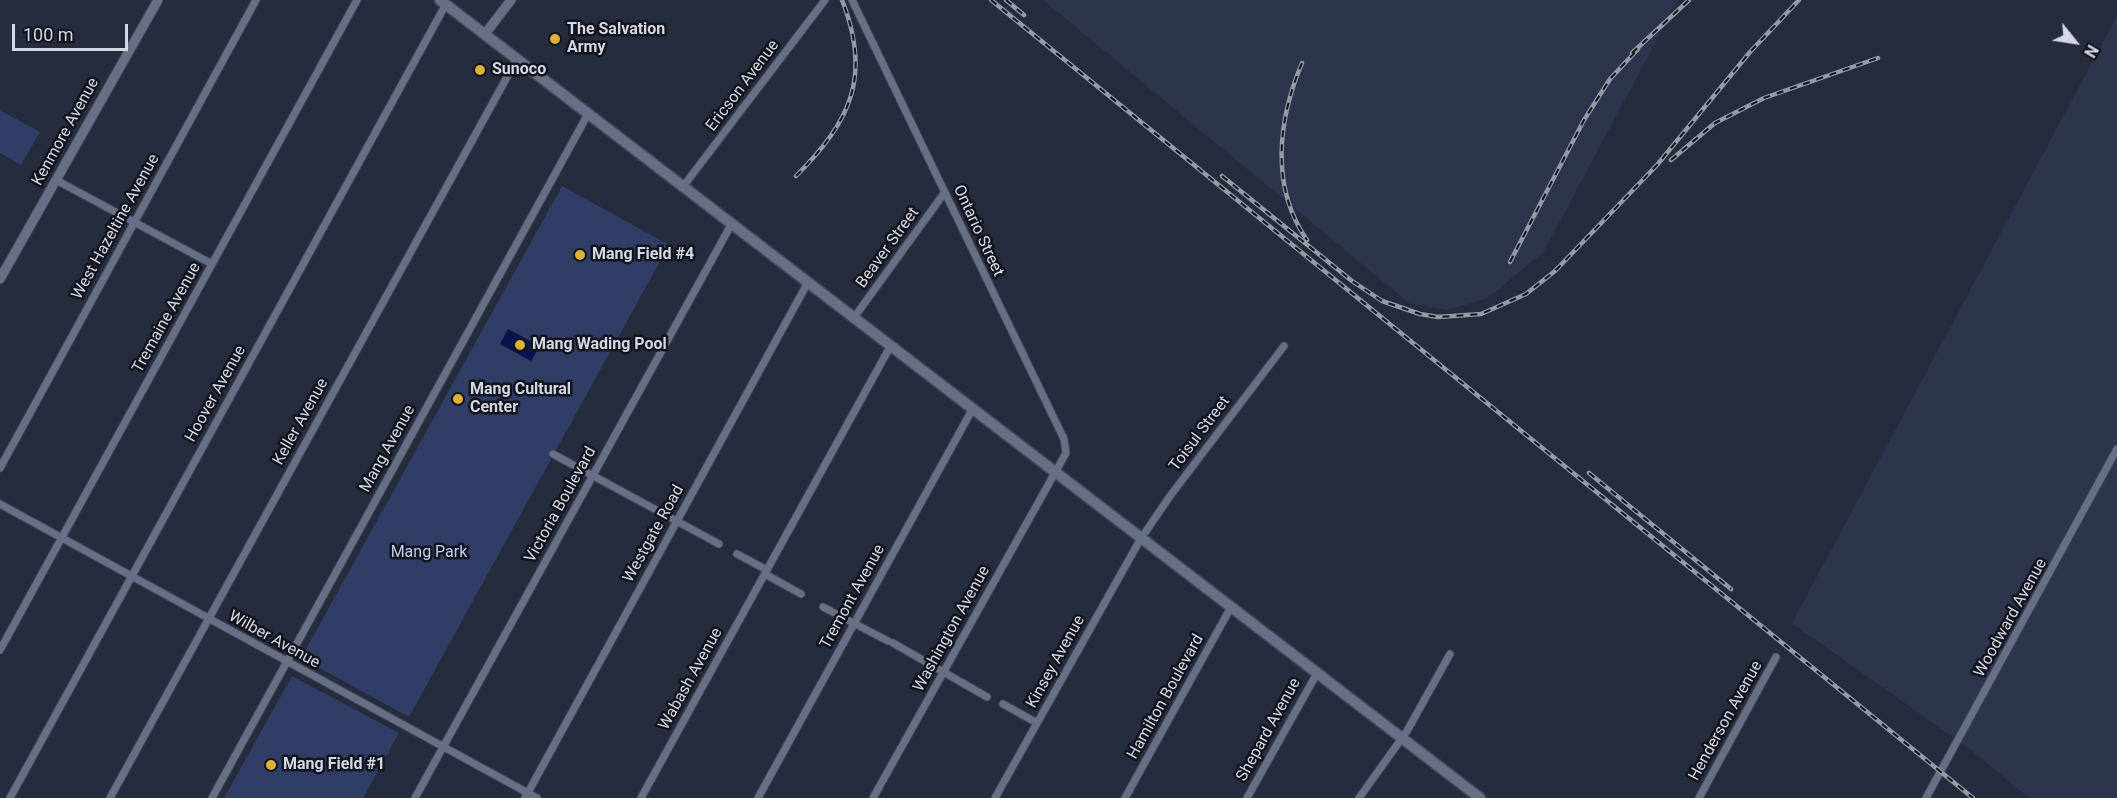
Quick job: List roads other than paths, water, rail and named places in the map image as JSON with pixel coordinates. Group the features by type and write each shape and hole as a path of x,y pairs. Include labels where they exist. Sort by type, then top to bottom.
{"main road":[{"path":"443,2 1140,540 1480,798"}],"street":[{"name":"Kenmore Avenue","path":"0,279 158,0"},
{"name":"West Hazeltine Avenue","path":"0,468 256,0"},
{"name":"Tremaine Avenue","path":"0,650 357,0"},
{"path":"485,34 511,0"},
{"name":"Ericson Avenue","path":"682,188 825,0"},
{"name":"Ontario Street","path":"852,0 1064,439 1066,453 1053,473"},
{"name":"Hoover Avenue","path":"10,798 443,2"},
{"name":"Keller Avenue","path":"110,798 517,59"},
{"name":"Mang Avenue","path":"212,798 588,114"},
{"path":"56,180 133,224 212,264"},
{"name":"Beaver Street","path":"853,319 945,192"},
{"name":"Victoria Boulevard","path":"415,798 731,225"},
{"name":"Westgate Road","path":"526,795 807,284"},
{"name":"Toisul Street","path":"1140,540 1170,496 1284,346"},
{"name":"Wabash Avenue","path":"641,798 890,347"},
{"name":"Tremont Avenue","path":"758,798 972,410"},
{"name":"Woodward Avenue","path":"1926,798 2117,449"},
{"path":"553,454 719,544"},
{"name":"Washington Avenue","path":"873,798 1053,473"},
{"name":"Wilber Avenue","path":"0,504 443,747 526,795 537,798"},
{"name":"Kinsey Avenue","path":"995,798 1140,540"},
{"path":"736,554 801,594"},
{"path":"822,607 890,642 987,697"},
{"name":"Hamilton Boulevard","path":"1125,798 1230,609"},
{"path":"1359,798 1401,739 1450,654"},
{"name":"Henderson Avenue","path":"1699,798 1776,657"},
{"name":"Shepard Avenue","path":"1247,798 1316,675"},
{"path":"1003,704 1037,723"}],"railway":[{"path":"796,176 831,136 851,96 855,75 855,52 851,27 842,0"},
{"path":"991,0 1973,798"},
{"path":"1006,0 1024,15"},
{"path":"1632,53 1689,0"},
{"path":"1222,176 1352,281 1382,301 1420,314 1438,317 1481,314 1526,294 1555,271 1657,165 1750,52 1799,0"},
{"path":"1510,262 1584,120 1610,79 1638,49"},
{"path":"1671,160 1715,123 1764,98 1878,58"},
{"path":"1302,63 1287,107 1282,153 1287,198 1295,220 1307,240"},
{"path":"1589,473 1731,589"}],"place":[{"name":"The Salvation Army","path":"555,39"},
{"name":"Sunoco","path":"480,70"},
{"name":"Mang Field #4","path":"580,255"},
{"name":"Mang Wading Pool","path":"520,345"},
{"name":"Mang Cultural Center","path":"458,399"},
{"name":"Mang Field #1","path":"271,765"}],"park label":[{"name":"Mang Park","path":"429,553"}]}
